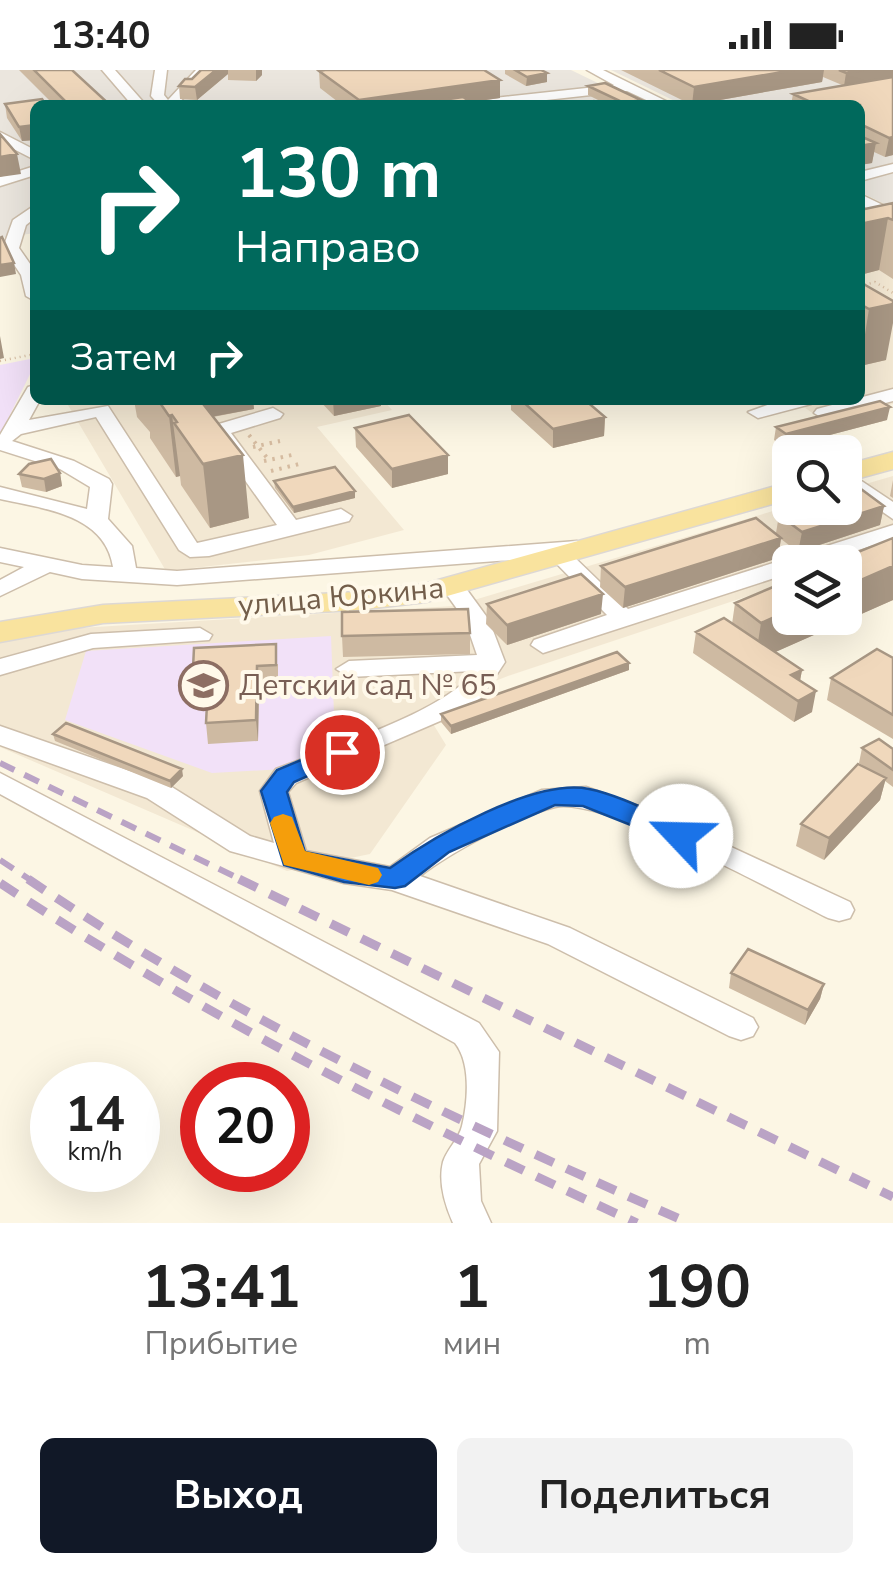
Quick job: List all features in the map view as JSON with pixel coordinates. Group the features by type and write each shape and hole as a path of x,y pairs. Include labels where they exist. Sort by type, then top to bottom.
{"main road":[{"path":"862,470 893,460"},
{"name":"улица Юркина","path":"0,632 88,616 391,598 454,588 772,495"}],"street":[{"path":"108,70 135,100"},
{"path":"161,70 156,96 164,100"},
{"path":"173,100 203,70"},
{"path":"593,70 656,100"},
{"path":"512,100 628,87"},
{"path":"0,136 30,153"},
{"path":"865,176 893,168"},
{"path":"0,182 30,172"},
{"path":"865,202 893,216"},
{"path":"30,217 13,233 10,248 30,272"},
{"path":"865,385 893,377"},
{"path":"865,401 893,395"},
{"path":"6,442 30,401"},
{"path":"6,442 97,405 190,550 209,549 340,516"},
{"path":"758,412 780,405"},
{"path":"273,414 222,427 221,434 250,458 292,529"},
{"path":"6,442 67,465 102,484 96,520"},
{"path":"862,488 893,512"},
{"path":"0,493 58,505 96,520 120,546 126,576"},
{"path":"852,545 893,532"},
{"path":"0,555 44,566 126,576 238,576 600,546"},
{"path":"561,557 624,618"},
{"path":"390,563 403,570 412,585 391,598"},
{"path":"0,589 44,566"},
{"path":"543,645 772,571"},
{"path":"454,588 477,620 492,662"},
{"path":"0,667 92,642 200,635"},
{"path":"349,669 492,662"},
{"path":"293,858 274,791 286,776 445,710 473,691 492,662"},
{"path":"0,735 157,791 240,844 344,872 395,878 559,936 742,1027"},
{"path":"0,782 467,1033 482,1052 483,1072 479,1131 461,1163 462,1202 472,1223"},
{"path":"395,878 440,845 552,796 586,797 650,821 840,910"}],"path":[{"path":"865,285 875,282 893,293"},
{"path":"874,293 888,290"},
{"path":"0,361 30,355"},
{"path":"250,458 258,446 280,440"},
{"path":"250,458 258,446"},
{"path":"250,458 258,446"},
{"path":"250,458 292,455"},
{"path":"250,458 281,476"},
{"path":"276,470 299,464"}],"shaded area":[{"path":"0,70 571,70 633,100 30,100 30,234 0,238"},
{"path":"611,70 893,70 893,208 865,194 865,100 673,100"},
{"path":"865,218 893,229 893,404 825,422 801,405 865,405"},
{"path":"30,359 30,374 0,435 0,365"},
{"path":"68,405 388,405 392,410 317,427 404,530 309,555 166,571"},
{"path":"893,476 893,547 862,557 862,545 772,545 772,588 508,676 424,709 446,745 370,854 287,871 0,747 0,640 61,629 454,606 772,511 772,525 862,525 862,485"},
{"name":"Детский сад № 65","path":"331,636 336,766 212,773 65,720 86,651"}],"building":[{"path":"34,70 72,70 105,100 64,100"},
{"path":"201,70 216,70 195,87 179,86 185,79 192,79"},
{"path":"484,70 500,80 359,100 319,71"},
{"path":"515,70 541,70 547,73 527,77"},
{"path":"659,70 794,70 694,87"},
{"path":"893,77 893,137 865,126 865,100 806,100 793,94"},
{"path":"605,83 641,100 618,100 588,86"},
{"path":"30,101 30,126 19,127 5,104"},
{"path":"0,134 17,154 0,157"},
{"path":"893,203 893,220 865,223 865,209"},
{"path":"2,237 14,263 0,265"},
{"path":"865,285 893,301 893,304 865,307"},
{"path":"880,401 890,407 786,434 776,427 865,405"},
{"path":"161,405 204,405 243,455 203,464 174,423 177,422"},
{"path":"527,405 591,405 605,417 553,429"},
{"path":"409,415 448,455 392,469 355,428"},
{"path":"51,459 60,473 44,479 19,474 29,464"},
{"path":"335,467 355,491 293,507 274,481"},
{"path":"862,490 884,506 862,513"},
{"path":"756,518 781,538 625,587 601,566"},
{"path":"793,525 824,525 802,532"},
{"path":"893,538 893,566 862,580 862,550"},
{"path":"581,574 603,594 507,625 487,604"},
{"path":"772,588 772,618 761,623 735,603"},
{"path":"468,609 470,633 342,636 342,612"},
{"path":"724,618 802,670 791,675 816,691 798,701 696,632"},
{"path":"276,644 276,665 257,666 256,720 206,723 209,667 193,668 194,648"},
{"path":"877,649 893,658 893,715 831,678"},
{"path":"617,652 629,663 451,726 441,714"},
{"path":"66,723 182,769 170,781 53,734"},
{"path":"879,739 893,749 893,770 862,748"},
{"path":"858,764 886,778 829,838 801,824"},
{"path":"748,949 824,984 808,1010 731,973"}],"railway":[{"path":"0,763 244,881"},
{"path":"0,860 32,881"},
{"path":"28,879 106,930 268,1023 434,1107 689,1223"},
{"path":"239,879 893,1197"},
{"path":"0,883 233,1023 392,1107 637,1223"}],"slow traffic":[{"path":"283,823 293,858 369,875"}],"place":[{"name":"Детский сад № 65","path":"204,685"}],"route":[{"path":"342,752 286,776 274,791 293,858 344,872 395,878 440,845 552,796 586,797 681,836"}]}
